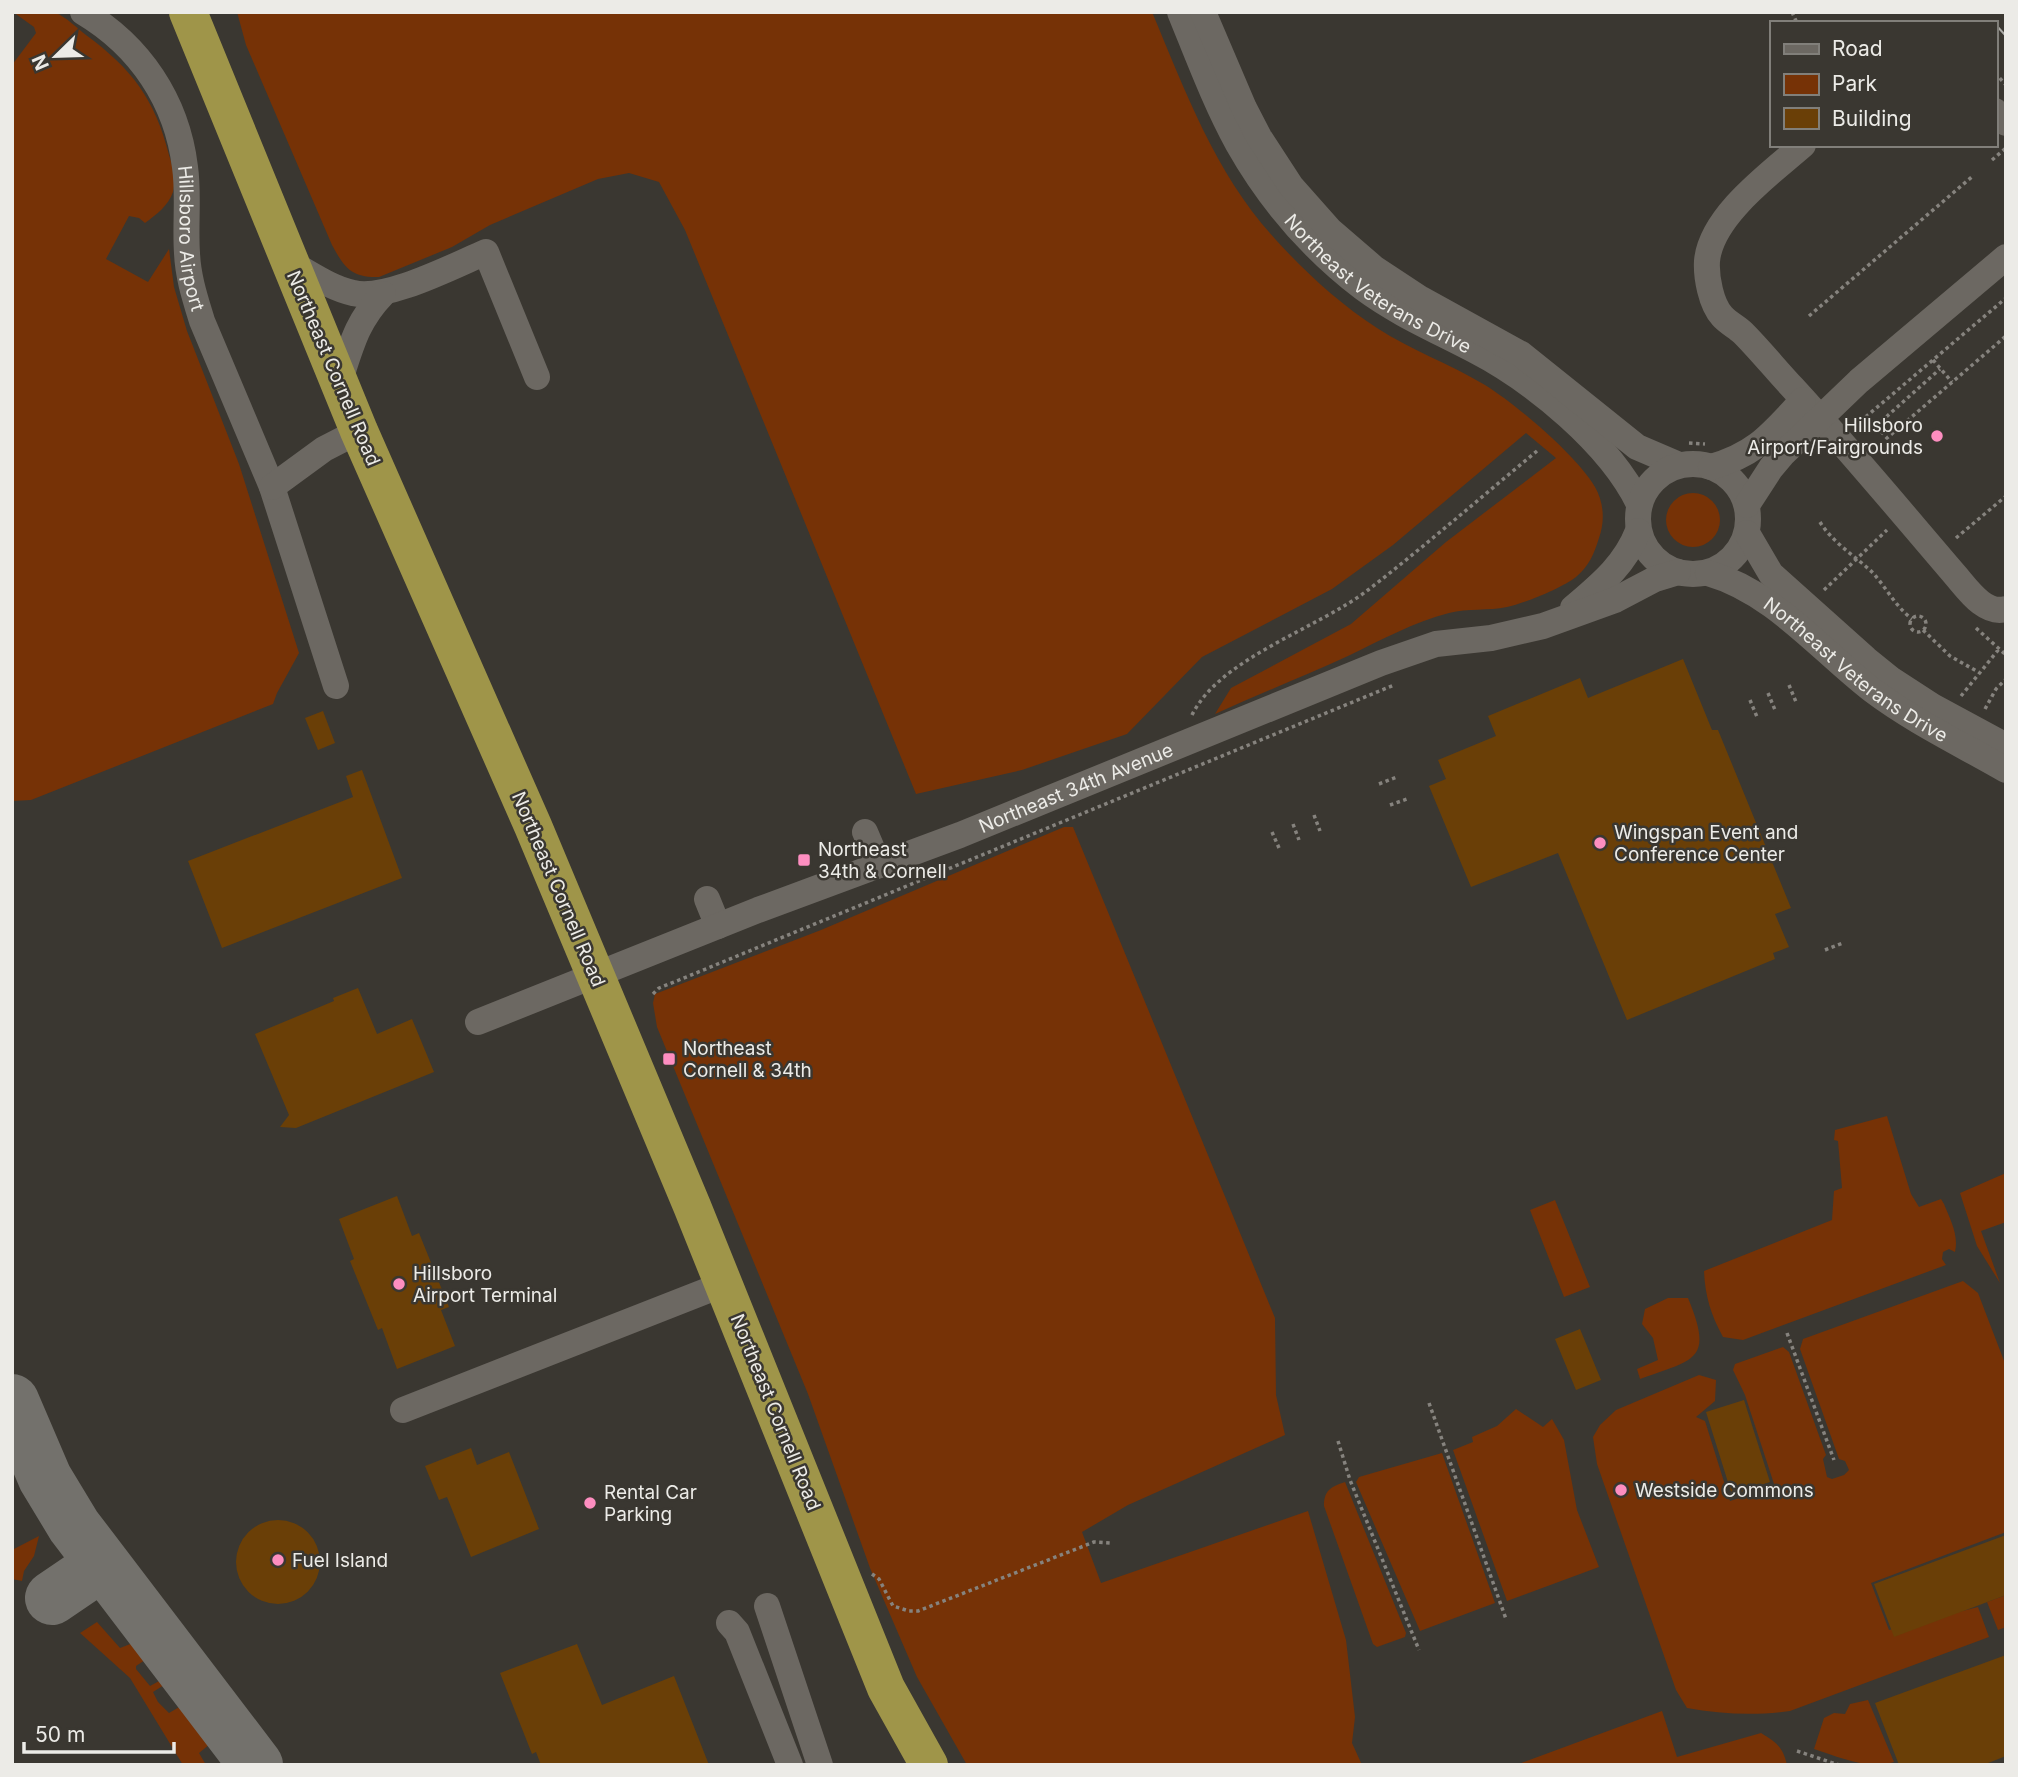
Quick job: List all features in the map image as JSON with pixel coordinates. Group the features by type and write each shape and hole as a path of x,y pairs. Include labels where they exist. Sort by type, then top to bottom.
{"highway":[{"name":"Northeast Cornell Road","path":"188,12 359,431 596,975 724,1284 886,1688 929,1765"}],"street":[{"name":"Hillsboro Airport","path":"83,12 120,37 142,62 160,88 173,115 186,169 187,253 194,293 272,487 336,686"},
{"name":"Northeast Veterans Drive","path":"1180,12 1237,143 1273,198 1302,232 1340,269 1384,303 1475,351 1537,389 1617,467 1639,504"},
{"name":"Northeast Veterans Drive","path":"1203,12 1259,137 1291,186 1330,230 1374,268 1421,299 1521,354 1637,447 1682,454"},
{"path":"1801,147 1729,212 1719,227 1707,261 1709,284 1715,304 1722,316 1741,331 1821,419 1958,579 1992,610 2006,610"},
{"path":"289,262 340,289 356,294 383,294 486,252 537,377"},
{"path":"1747,505 1771,468 1859,381 2006,257"},
{"path":"339,383 356,331 366,312 383,294"},
{"path":"1712,456 1742,493 1749,519 1747,533 1734,556 1723,566 1708,573 1678,572 1663,566 1652,556 1643,545 1638,531 1639,504 1652,481 1682,454 1694,464 1712,456 1735,460 1754,450 1803,400"},
{"path":"272,487 324,449 359,431"},
{"name":"Northeast 34th Avenue","path":"1561,618 1616,570 1633,546 1638,531"},
{"name":"Northeast Veterans Drive","path":"1747,533 1771,573 1866,659 1932,706 2006,746"},
{"name":"Northeast 34th Avenue","path":"478,1022 718,926 960,835 1416,650 1436,644 1520,632 1615,600 1654,579 1678,572"},
{"name":"Northeast Veterans Drive","path":"1708,573 1731,579 1755,592 1874,692 1910,716 2006,769"},
{"path":"865,832 879,865"},
{"path":"707,899 718,926"},
{"path":"403,1410 724,1284"},
{"path":"767,1606 820,1765"},
{"path":"729,1623 737,1632 790,1765"}],"path":[{"path":"1992,160 2006,148"},
{"path":"1808,316 1974,175"},
{"path":"1858,424 2006,298"},
{"path":"2001,303 2006,309"},
{"path":"1867,416 1887,438 2006,336"},
{"path":"1933,360 1952,382"},
{"path":"1876,426 1940,369"},
{"path":"1178,746 1196,707 1216,685 1240,665 1335,612 1366,591 1537,451"},
{"path":"1682,454 1712,456"},
{"path":"1956,538 2006,496"},
{"path":"1820,522 1828,533 1881,582 1898,606 1912,619"},
{"path":"1820,594 1889,529"},
{"path":"1922,617 1926,624 1923,630 1917,632 1912,629 1912,619 1922,617"},
{"path":"1923,630 1950,656 1980,673"},
{"path":"1961,696 1999,649"},
{"path":"1981,718 1996,689 2006,679"},
{"path":"1789,685 1796,702"},
{"path":"1768,693 1774,710"},
{"path":"1750,700 1757,717"},
{"name":"Northeast 34th Avenue","path":"653,994 659,988 704,969 1333,710"},
{"path":"1379,784 1397,777"},
{"path":"1390,805 1406,799"},
{"path":"1314,816 1320,831"},
{"path":"1293,824 1299,840"},
{"path":"1272,832 1279,848"},
{"path":"1825,950 1843,943"},
{"path":"1787,1333 1834,1460"},
{"path":"1429,1403 1506,1619"},
{"path":"1338,1441 1350,1480 1419,1650"},
{"path":"869,1573 879,1579 893,1606 915,1611 1094,1542 1110,1543"},
{"path":"1797,1751 1839,1765"}],"green space":[{"path":"13,12 51,12 68,20 129,73 157,117 173,169 173,192 165,206 145,223 139,218 129,216 106,259 148,282 169,249 174,287 187,331 239,464 299,653 273,704 31,800 12,801 12,65 36,33 34,27"},
{"path":"237,12 1152,12 1204,132 1219,161 1255,215 1299,264 1350,309 1390,336 1485,385 1529,418 1560,446 1586,474 1600,499 1602,525 1595,549 1581,573 1543,595 1507,607 1456,611 1423,621 1215,714 1231,688 1351,624 1446,542 1556,458 1526,433 1393,545 1332,589 1202,657 1127,734 1022,770 916,794 685,230 659,182 629,173 598,179 490,225 452,247 379,277 362,276 345,265 332,245 246,45"},
{"path":"1698,493 1708,497 1716,505 1720,520 1716,535 1708,543 1688,547 1678,543 1670,535 1666,515 1670,505 1678,497"},
{"path":"1064,827 1073,827 1275,1318 1276,1395 1285,1435 1128,1505 1082,1532 1101,1583 1308,1511 1346,1640 1355,1717 1352,1743 1362,1765 967,1765 917,1677 870,1568 808,1394 657,1027 653,1003 655,994 821,930"},
{"path":"1887,1116 1911,1194 1919,1207 1941,1199 1951,1221 1956,1246 1955,1252 1949,1249 1943,1252 1942,1259 1946,1265 1743,1340 1723,1337 1709,1305 1704,1271 1832,1220 1834,1191 1842,1188 1838,1141 1834,1140 1835,1130"},
{"path":"2006,1173 2006,1222 1981,1231 2000,1283 1977,1246 1960,1193"},
{"path":"1555,1200 1590,1287 1564,1297 1530,1210"},
{"path":"1963,1281 1978,1293 2006,1366 2006,1532 1871,1583 1889,1630 1978,1607 1989,1637 1790,1711 1738,1714 1687,1708 1676,1690 1597,1464 1593,1437 1600,1425 1616,1410 1699,1375 1716,1380 1715,1401 1696,1417 1705,1421 1730,1501 1775,1487 1745,1395 1733,1370 1735,1364 1783,1347 1789,1352 1826,1455 1823,1459 1827,1477 1832,1479 1844,1475 1849,1470 1845,1461 1839,1459 1800,1349 1803,1339"},
{"path":"1668,1298 1688,1298 1696,1319 1699,1346 1694,1355 1686,1361 1640,1379 1637,1369 1658,1360 1653,1338 1642,1324 1645,1309"},
{"path":"1516,1409 1543,1427 1552,1419 1564,1440 1577,1510 1599,1567 1507,1601 1453,1450 1473,1442 1472,1437 1497,1426"},
{"path":"1442,1453 1495,1603 1420,1631 1356,1482 1359,1477"},
{"path":"1345,1482 1406,1633 1405,1637 1377,1647 1373,1644 1324,1506 1329,1490"},
{"path":"39,1536 34,1556 24,1571 22,1581 12,1579 12,1550"},
{"path":"2006,1595 2006,1627 1998,1630 1987,1602"},
{"path":"97,1622 120,1648 133,1643 145,1660 136,1666 136,1669 150,1686 161,1680 164,1685 153,1692 158,1702 169,1713 181,1706 210,1744 199,1753 206,1765 183,1765 130,1678 80,1633"},
{"path":"1868,1700 1894,1762 1863,1764 1814,1749 1824,1718 1834,1713 1845,1714 1850,1704"},
{"path":"1662,1711 1677,1757 1761,1733 1778,1746 1787,1765 1516,1765"}],"building":[{"name":"Wingspan Event and Conference Center","path":"1683,659 1712,730 1718,730 1791,908 1775,914 1789,947 1773,953 1775,959 1627,1020 1558,853 1471,887 1429,786 1446,779 1438,760 1496,736 1488,716 1580,678 1588,698"},
{"path":"323,711 335,743 318,750 305,718"},
{"path":"362,770 402,878 222,948 188,861 353,797 346,776"},
{"path":"358,988 377,1034 412,1019 434,1072 296,1128 280,1127 289,1115 255,1034"},
{"name":"Hillsboro Airport Terminal","path":"397,1196 412,1236 419,1233 449,1307 441,1310 455,1346 397,1369 382,1328 378,1330 350,1261 354,1259 339,1219"},
{"path":"1580,1329 1601,1380 1576,1390 1555,1339"},
{"path":"1744,1400 1770,1482 1732,1495 1706,1412"},
{"path":"471,1448 477,1465 509,1452 539,1529 471,1557 447,1497 439,1500 425,1466"},
{"name":"Fuel Island","path":"278,1520 301,1527 313,1539 320,1562 313,1585 301,1597 278,1604 255,1597 243,1585 236,1562 243,1539 255,1527"},
{"path":"2006,1535 2006,1595 1894,1637 1874,1584"},
{"path":"577,1644 602,1705 674,1676 709,1765 541,1765 536,1752 532,1754 500,1673"},
{"path":"2006,1655 2006,1756 1983,1765 1899,1765 1875,1703"}],"taxiway":[{"path":"12,1401 45,1478 74,1526 256,1765"},
{"path":"52,1598 102,1564"}],"tram line":[{"path":"1997,26 2006,36"}],"place":[{"name":"Hillsboro Airport/Fairgrounds","path":"1937,436"},
{"name":"Wingspan Event and Conference Center","path":"1600,843"},
{"name":"Northeast 34th & Cornell","path":"804,860"},
{"name":"Northeast Cornell & 34th","path":"669,1059"},
{"name":"Hillsboro Airport Terminal","path":"399,1284"},
{"name":"Westside Commons","path":"1621,1490"},
{"name":"Rental Car Parking","path":"590,1503"},
{"name":"Fuel Island","path":"278,1560"}]}
